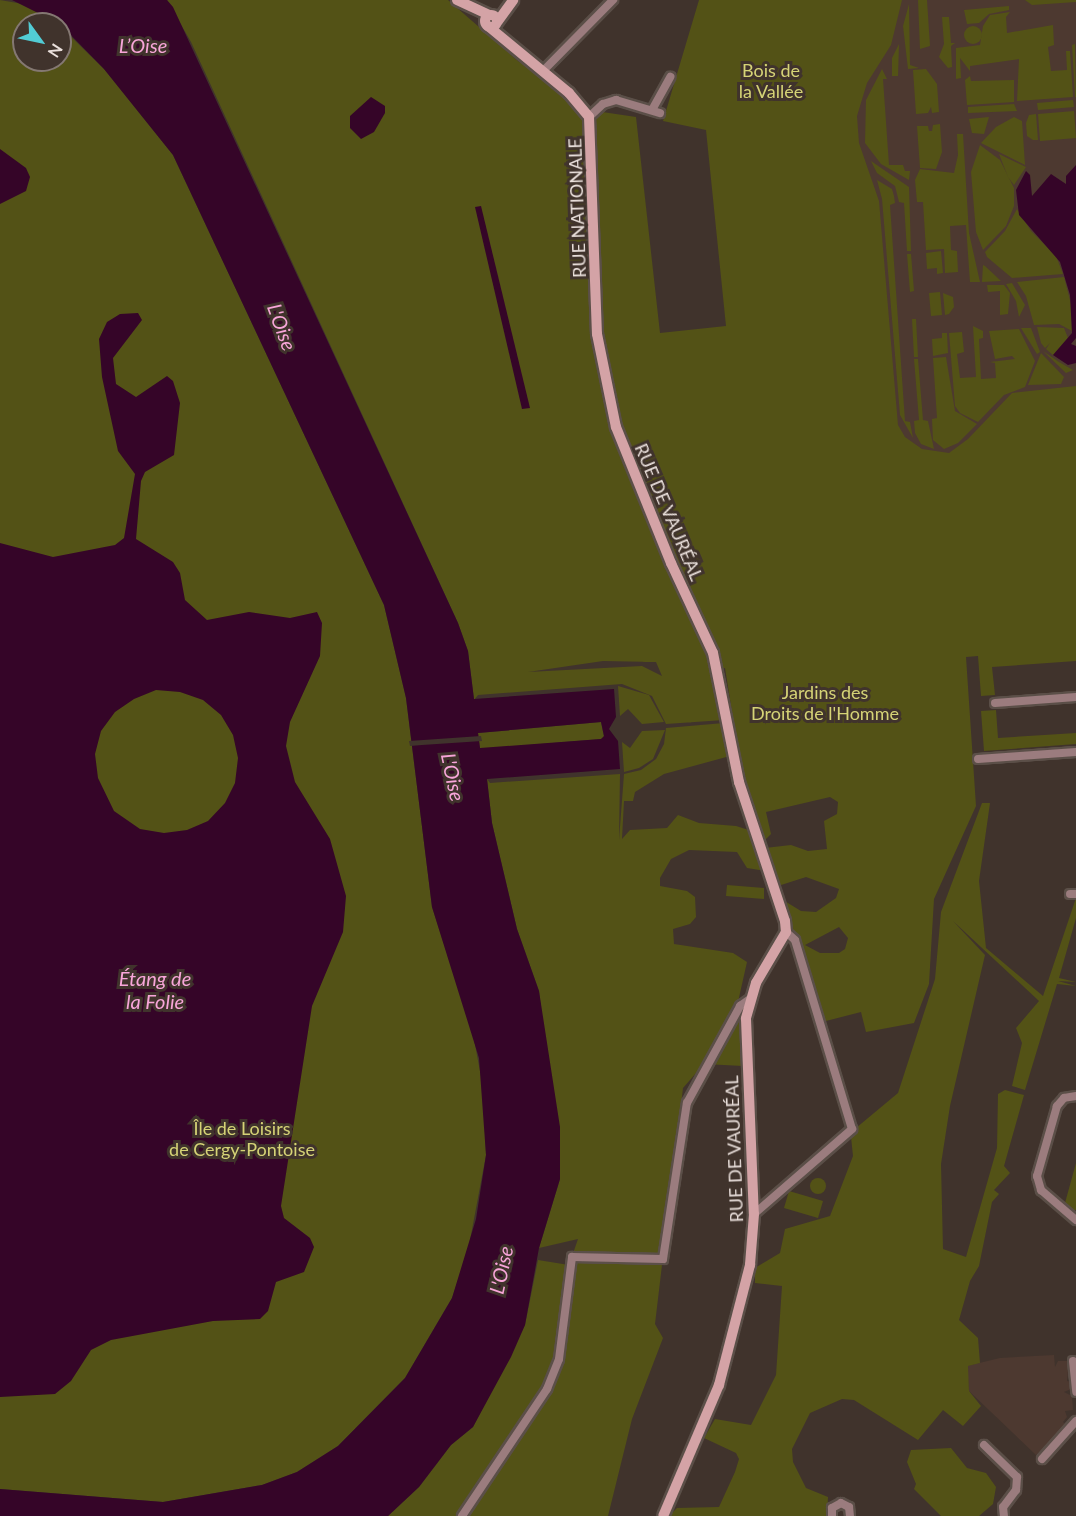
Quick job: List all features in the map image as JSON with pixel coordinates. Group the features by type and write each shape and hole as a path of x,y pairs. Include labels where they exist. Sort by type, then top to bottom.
{"street":[{"name":"RUE NATIONALE","path":"457,0 491,21 502,38 543,71 589,117 597,334 607,380"},
{"path":"543,71 613,0"},
{"path":"491,21 509,4"},
{"path":"651,110 670,77"},
{"path":"589,117 603,104 616,100 660,113"},
{"name":"RUE DE VAURÉAL","path":"607,380 625,454 713,653 739,782 786,932 750,999 746,1019 754,1214 750,1265 719,1385 663,1516"},
{"path":"996,702 1076,697"},
{"path":"978,759 1076,752"},
{"path":"754,1214 852,1129 795,940 786,932"},
{"path":"462,1516 547,1389 559,1359 572,1257 663,1259 687,1103 740,1006 750,999"},
{"path":"1076,1096 1058,1104 1037,1180 1041,1190 1076,1220"},
{"path":"1073,1361 1076,1392"},
{"path":"1042,1459 1076,1421"},
{"path":"984,1445 1017,1477 1016,1490 1004,1507 1004,1516"},
{"path":"832,1516 832,1508 842,1503 849,1507 850,1516"}],"shaded area":[{"path":"898,0 1076,0 1076,625 929,635 849,105"},
{"path":"1054,1355 1055,1367 1058,1361 1069,1361 1067,1381 1071,1382 1071,1389 1064,1392 1072,1396 1073,1410 1065,1411 1067,1417 1063,1422 1067,1426 1036,1455 969,1391 967,1366 1000,1358"}],"green space":[{"name":"Île de Loisirs de Cergy-Pontoise","path":"0,0 23,4 37,12 12,12 12,72 72,72 72,38 104,69 173,155 384,605 406,698 432,907 473,1034 483,1087 486,1155 468,1251 452,1298 405,1378 338,1446 297,1472 262,1485 163,1502 0,1489"},
{"path":"167,0 448,0 518,61 589,110 636,117 660,333 726,326 706,130 663,121 699,0 902,0 891,45 867,83 857,116 859,143 879,201 898,425 905,437 922,449 949,453 968,439 1012,393 1076,386 1076,661 992,667 995,695 981,696 978,656 966,657 976,806 934,899 929,984 914,1023 866,1032 861,1012 822,1022 783,900 801,911 816,912 836,898 839,889 806,877 778,886 765,848 791,845 808,851 827,849 824,821 837,814 838,802 830,797 766,812 771,834 763,842 743,781 725,668 711,671 724,720 666,724 652,696 622,684 478,695 474,700 468,651 458,623 191,42","holes":["603,661 656,662 662,676 642,666 528,672","839,927 848,938 845,949 839,953 820,953 805,945"]},
{"path":"918,0 927,0 930,46 920,49"},
{"path":"1025,0 1076,0 1076,2 1032,5"},
{"path":"909,4 910,65 919,68 908,69 903,26"},
{"path":"1009,6 1009,10 989,14 979,23 967,24 964,10"},
{"path":"1010,12 1006,17 1007,33 1053,25 1054,45 1048,47 1051,71 1067,70 1066,51 1070,51 1073,97 1017,101 1019,59 970,66 970,71 960,58 961,78 956,79 956,48 980,45 983,26 990,15"},
{"path":"942,17 949,17 951,43 955,43 951,46 952,67 948,68 939,57 944,44"},
{"path":"969,26 977,26 982,31 980,42 969,44 964,39 964,31"},
{"path":"899,44 898,76 892,76 892,58"},
{"path":"1075,44 1076,97 1072,45"},
{"path":"882,69 887,79 883,79 889,165 903,165 905,171 910,171 909,180 881,164 865,143 866,100"},
{"path":"926,69 937,84 939,112 932,113 931,107 928,113 916,114 913,70"},
{"path":"970,76 971,81 1014,80 1014,102 967,105 965,80"},
{"path":"1073,100 1074,107 1038,110 1037,103"},
{"path":"1014,104 1017,111 968,113 968,107"},
{"path":"1074,111 1076,138 1040,141 1038,114"},
{"path":"1036,114 1038,140 1033,140 1027,136 1026,123 1029,115"},
{"path":"989,117 984,134 972,133 969,119"},
{"path":"1014,117 1022,121 1025,165 981,143 996,127"},
{"path":"940,124 942,152 936,169 920,168 917,126 928,126 929,131 932,131 933,125"},
{"path":"957,134 963,134 969,233 980,282 970,282 966,225 950,226 951,250 957,251 958,272 945,273 944,249 926,250 923,202 917,202 915,180 920,169 954,173 958,155"},
{"path":"980,145 1000,160 1014,188 1014,206 1006,226 983,250 976,232 971,172"},
{"path":"999,154 1026,167 1014,185 1008,177"},
{"path":"871,161 909,187 911,251 907,251 904,203 899,202 895,186 877,173"},
{"path":"877,180 892,189 895,203 890,205 905,421 910,422 913,438 900,415 882,199"},
{"path":"1017,209 1031,231 1056,256 1063,274 1012,278 987,257 985,252 1005,231"},
{"path":"941,251 943,273 937,274 937,268 927,269 926,253"},
{"path":"907,254 911,254 914,291 910,292"},
{"path":"983,265 985,266 1001,281 982,282"},
{"path":"1064,277 1071,304 1072,331 1059,324 1034,325 1026,296 1017,282"},
{"path":"1012,283 1025,305 1019,317 1016,301 1006,284"},
{"path":"987,285 1004,285 1010,293 1008,314 1000,315 1000,291 988,292"},
{"path":"940,292 942,315 931,316 929,293"},
{"path":"943,293 953,297 954,307 949,314 945,315"},
{"path":"912,319 916,319 918,357 914,357"},
{"path":"973,326 983,331 983,338 979,339 981,379 996,378 995,363 990,362 1015,359 1012,356 995,359 989,331 1019,329 1035,361 1025,387 1004,395 978,422 960,413 955,406 949,333 962,332 964,352 957,354 960,378 976,377"},
{"path":"1037,327 1064,328 1068,338 1053,355 1046,349 1050,343 1045,348 1041,343"},
{"path":"1021,328 1031,328 1040,352 1037,354"},
{"path":"942,333 947,333 948,353 933,356 932,339 942,338"},
{"path":"1043,351 1059,362 1073,370 1066,373"},
{"path":"1041,353 1064,377 1061,384 1028,385"},
{"path":"946,357 955,411 977,424 958,443 944,449 933,440 932,419 937,418 933,358"},
{"path":"914,359 918,359 923,420 928,421 934,449 921,444 915,433 914,421 919,420"},
{"path":"618,686 649,695 664,722 642,724 628,709 620,716"},
{"path":"996,710 998,738 1076,733 1076,744 984,751 981,711"},
{"path":"601,722 604,737 601,739 480,749 478,733"},
{"path":"724,723 723,734 727,737 730,756 664,774 635,792 633,801 624,801 622,839 630,830 667,828 678,815 699,823 736,826 752,831 765,871 747,868 737,852 689,850 671,859 660,878 660,886 687,891 695,897 696,917 690,924 673,929 674,944 733,953 747,962 738,1002 743,1066 704,1064 683,1088 655,1324 663,1338 632,1419 608,1516 388,1516 419,1487 451,1445 473,1427 525,1325 538,1260 569,1265 578,1239 539,1248 560,1179 539,991 517,929 492,823 487,779 490,783 620,774 619,840 624,774 641,770 656,759 664,744 666,728"},
{"path":"665,730 653,759 639,768 624,772 622,742 630,748 642,731"},
{"path":"982,803 990,803 979,881 986,948 1043,996 1076,898 1076,918 1059,978 1076,982 1058,981 1076,986 1057,984 1025,1090 1012,1086 1022,1043 1016,1028 1039,1001 953,921 985,955 950,1106 941,1164 943,1249 966,1257 997,1148 998,1094 1005,1090 1024,1095 1004,1166 1010,1173 994,1190 999,1194 992,1202 979,1266 970,1281 959,1320 978,1338 980,1363 968,1366 969,1391 981,1406 963,1426 943,1410 918,1440 854,1400 842,1399 810,1413 792,1449 793,1462 806,1488 828,1497 827,1516 669,1516 677,1508 719,1507 735,1472 739,1459 736,1453 704,1438 715,1419 751,1425 776,1375 782,1286 755,1283 755,1268 780,1253 785,1229 830,1216 853,1156 851,1137 856,1128 898,1093 935,979 941,912"},
{"path":"727,885 764,888 764,899 726,896"},
{"path":"1076,1163 1076,1210 1073,1210 1065,1203"},
{"path":"818,1178 826,1186 818,1194 810,1186"},
{"path":"789,1191 823,1201 818,1218 784,1208"},
{"path":"951,1448 967,1468 986,1473 996,1487 993,1504 979,1516 941,1516 914,1489 916,1484 907,1462 911,1450"}],"water":[{"name":"L’Oise","path":"12,0 167,0 173,7 458,623 468,651 474,699 614,689 616,717 609,729 618,741 620,769 487,779 492,823 517,929 539,991 560,1127 560,1179 539,1248 525,1325 511,1357 473,1427 451,1445 419,1487 388,1516 0,1516 0,1489 163,1502 262,1485 297,1472 338,1446 405,1378 452,1298 476,1219 486,1155 479,1058 432,907 406,698 384,605 173,155 104,69 72,36 72,12 36,12","holes":["601,722 604,736 601,739 480,748 478,733"]},
{"path":"371,97 385,106 385,113 374,132 361,139 350,128 350,116"},
{"path":"0,149 26,168 30,177 26,191 0,204"},
{"path":"1076,165 1076,338 1071,344 1076,346 1076,363 1068,365 1053,355 1072,333 1070,295 1060,262 1019,215 1016,190 1026,171 1030,175 1032,196 1051,174 1066,184 1066,176"},
{"path":"481,206 530,408 522,409 475,207"},
{"name":"Étang de la Folie","path":"138,313 142,320 113,358 116,384 136,397 167,376 173,381 180,403 174,455 145,472 141,481 136,539 173,562 180,573 185,600 207,620 249,612 290,618 317,612 322,623 320,656 290,722 286,746 295,782 330,839 346,896 343,932 312,1006 281,1206 284,1218 310,1238 314,1247 304,1272 276,1282 268,1311 260,1319 213,1321 111,1340 91,1350 71,1381 55,1394 0,1397 0,543 53,557 115,545 124,538 135,474 118,451 102,377 99,339 107,322 120,314","holes":["156,690 180,692 203,700 221,715 233,735 238,758 235,783 225,803 208,821 187,830 164,833 140,829 114,811 98,778 95,754 101,731 115,712 134,699"]}],"pier":[{"path":"481,736 482,741 410,746 409,741"}],"park label":[{"name":"Bois de la Vallée","path":"771,82"},
{"name":"Jardins des Droits de l'Homme","path":"825,703"}],"water label":[{"name":"L'Oise","path":"282,327"},
{"name":"L'Oise","path":"453,777"},
{"name":"L'Oise","path":"501,1270"}]}
